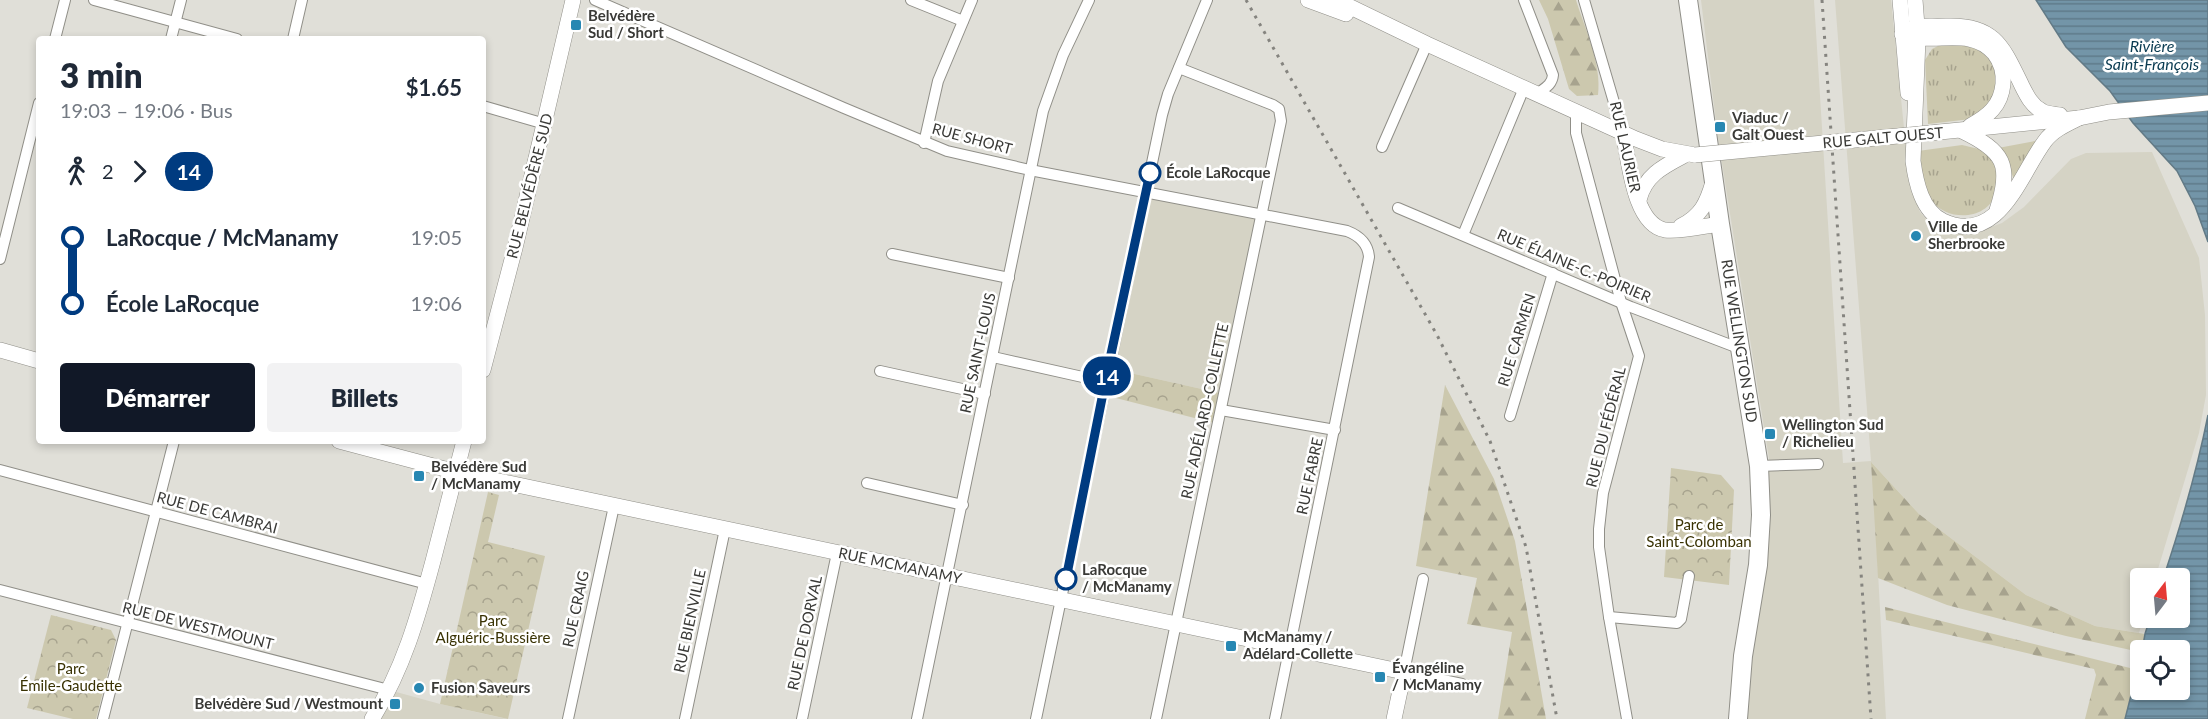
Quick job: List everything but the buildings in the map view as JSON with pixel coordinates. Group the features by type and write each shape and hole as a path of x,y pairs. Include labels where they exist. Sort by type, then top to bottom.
{"main road":[{"name":"RUE BELVÉDÈRE SUD","path":"486,358 545,123 573,0"},
{"name":"RUE GALT OUEST","path":"1308,0 1427,44"},
{"name":"RUE GALT OUEST","path":"1336,0 1623,133 1662,149 1690,155 1962,131 2079,118 2109,112 2208,103"},
{"name":"RUE WELLINGTON SUD","path":"1688,0 1720,224 1759,466 1761,515 1758,565 1743,656 1737,719"},
{"path":"1900,0 1915,174 1926,204 1935,216 1945,222 1970,226 1996,213 2007,204 2045,140 2057,130 2079,118"},
{"path":"1913,142 1918,32 1915,0"},
{"path":"1902,34 1961,25 1981,30 2004,51 2025,93 2037,108 2044,113 2079,118"},
{"path":"1918,32 1974,40 1990,49 2000,63 2003,83 1996,106 1987,117 1962,131"},
{"path":"1962,131 1983,141 1995,151 2002,163 2005,183 1996,213"},
{"name":"RUE LAURIER","path":"1623,133 1638,203 1643,215 1649,222 1664,230 1672,230"},
{"path":"1638,203 1641,190 1652,175 1660,168 1690,155"},
{"path":"1672,230 1698,215 1707,204 1714,178"},
{"path":"1672,230 1720,224"},
{"path":"0,350 36,360"},
{"name":"RUE MCMANAMY","path":"350,444 456,472 1290,646 1404,672"},
{"path":"372,719 404,659 427,584 463,444"},
{"path":"1394,719 1404,672"}],"street":[{"path":"56,36 65,0"},
{"path":"94,0 226,36"},
{"path":"172,36 181,0"},
{"path":"294,36 302,0"},
{"name":"RUE SHORT","path":"595,0 947,151 1030,170 1347,231 1362,240"},
{"path":"911,0 963,21"},
{"path":"924,142 932,102 945,63 972,0"},
{"name":"RUE SAINT-LOUIS","path":"917,719 986,394 1030,170 1051,85 1089,0"},
{"path":"1036,719 1162,115 1207,0"},
{"path":"1462,235 1531,91 1548,86 1552,81 1553,75 1541,40 1524,0"},
{"name":"RUE LAURIER","path":"1584,0 1623,133"},
{"path":"1382,147 1427,44"},
{"name":"RUE ADÉLARD-COLLETTE","path":"1156,719 1281,120 1279,109 1179,68"},
{"path":"486,107 545,123"},
{"name":"RUE DU FÉDÉRAL","path":"1576,112 1576,133 1621,302 1639,356 1600,512 1599,547 1627,719"},
{"path":"0,258 36,116"},
{"name":"RUE ÉLAINE-C.-POIRIER","path":"1398,208 1621,302 1741,349"},
{"name":"RUE FABRE","path":"1275,719 1369,257 1368,249 1362,240"},
{"path":"892,254 1009,278"},
{"name":"RUE CARMEN","path":"1510,416 1553,273"},
{"path":"993,357 1105,382"},
{"path":"880,371 986,394"},
{"path":"1221,410 1335,430"},
{"path":"103,719 173,444"},
{"path":"1759,466 1818,464"},
{"name":"RUE DE CAMBRAI","path":"0,470 427,584"},
{"path":"867,483 963,505"},
{"name":"RUE CRAIG","path":"568,719 614,506"},
{"name":"RUE BIENVILLE","path":"685,719 725,529"},
{"name":"RUE DE DORVAL","path":"802,719 837,553"},
{"path":"1609,617 1677,623 1681,619 1689,576"},
{"path":"1404,672 1423,579"},
{"name":"RUE DE WESTMOUNT","path":"0,590 389,690"},
{"name":"RUE MCMANAMY","path":"1404,672 1462,684"}],"shaded area":[{"path":"1701,0 1814,0 1843,463 1871,461 1835,0 1891,0 1910,187 1920,212 1933,227 1953,233 1983,230 2002,223 2024,207 2071,159 2086,153 2152,152 2199,258 2205,315 2206,395 2199,433 2158,568 2130,568 2130,628 2140,628 2139,633 2095,626 2026,595 1919,514 1872,463 1886,719 1738,719 1761,492 1770,465 1718,138"},
{"name":"École LaRocque","path":"1146,192 1261,215 1224,394 1108,368"},
{"path":"389,690 440,704 507,719 372,719"}],"green space":[{"path":"1539,0 1576,0 1598,71 1598,95 1577,96 1569,89 1548,19"},
{"path":"1961,45 1979,49 1995,65 1999,78 1995,99 1971,119 1928,124 1925,60 1932,49 1938,46"},
{"path":"2040,140 2015,183 2007,160 1998,148"},
{"path":"1962,145 1983,150 1998,165 1997,190 1991,202 1984,209 1976,213 1956,215 1938,207 1928,195 1923,183 1918,151"},
{"path":"1108,368 1224,394 1218,424 1104,395"},
{"path":"1445,385 1494,479 1515,541 1546,719 1498,719 1512,632 1467,624 1477,578 1416,566"},
{"path":"1871,462 1919,514 2026,595 2095,626 2145,634 2144,640 2130,640 2130,650 2066,636 1947,605 1878,578"},
{"name":"Parc de Saint-Colomban","path":"1671,468 1721,475 1734,490 1729,585 1664,577"},
{"name":"Parc Alguéric-Bussière","path":"488,492 499,495 488,542 545,556 508,719 440,704"},
{"path":"1885,607 2130,668 2130,700 2125,719 2085,719 2096,675 2094,669 1886,620"},
{"name":"Parc Émile-Gaudette","path":"51,615 111,630 116,640 96,719 73,719 27,708"}],"water":[{"name":"Rivière Saint-François","path":"2036,0 2208,0 2208,242 2195,206 2177,171 2133,123 2110,91 2066,47"},
{"path":"2208,415 2208,719 2125,719 2130,699 2190,700 2190,640 2144,640 2147,628 2190,628 2190,568 2166,568 2199,457"}],"railway":[{"path":"1246,0 1437,335 1490,441 1526,547 1557,719"},
{"path":"1822,0 1871,719"}],"bus line":[{"name":"14","path":"1066,579 1150,173"}],"place":[{"name":"Belvédère Sud / Short","path":"576,25"},
{"name":"Viaduc / Galt Ouest","path":"1720,127"},
{"name":"École LaRocque","path":"1150,173"},
{"name":"Ville de Sherbrooke","path":"1916,236"},
{"name":"Wellington Sud / Richelieu","path":"1770,434"},
{"name":"Belvédère Sud / McManamy","path":"419,476"},
{"name":"LaRocque / McManamy","path":"1066,579"},
{"name":"McManamy / Adélard-Collette","path":"1231,646"},
{"name":"Évangéline / McManamy","path":"1380,677"},
{"name":"Fusion Saveurs","path":"419,688"},
{"name":"Belvédère Sud / Westmount","path":"395,704"}]}
